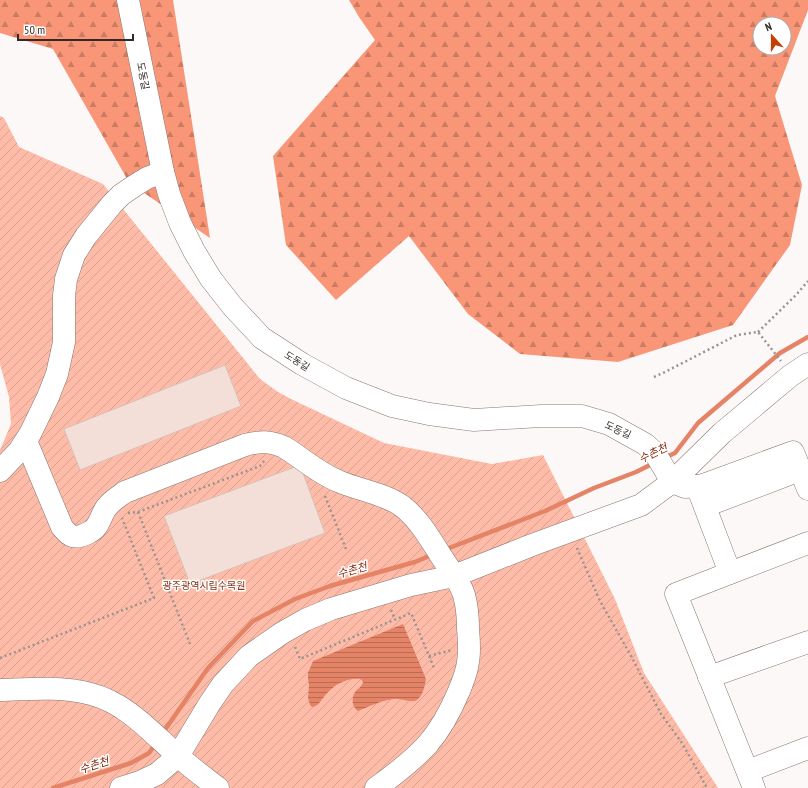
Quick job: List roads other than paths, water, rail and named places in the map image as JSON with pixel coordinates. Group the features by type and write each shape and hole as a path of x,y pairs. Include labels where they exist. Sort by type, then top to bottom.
{"street":[{"name":"도동길","path":"128,0 163,172 169,194 180,223 194,251 211,279 262,338 302,364 346,388 392,406 429,414 474,420 541,416 582,416 609,424 645,444 654,453 672,482"},
{"path":"0,471 19,451 26,441 48,397 57,374 64,342 64,296 66,279 74,255 86,236 112,204 134,186 147,178 163,172"},
{"path":"121,788 140,782 157,774 178,756 223,684 249,656 287,630 330,609 411,585 454,576 532,545 641,505 672,482 722,433 790,376 808,364"},
{"path":"26,441 58,520 66,532 75,537 81,536 97,527 111,515 106,507 114,499 133,488 256,442 276,444 287,449 326,476 338,482 382,496 397,503 408,511 423,529 458,582 464,595 468,618 469,653 467,668 455,702 448,716 427,745 376,788"},
{"path":"672,482 685,487 703,485 793,452 805,480 705,506"},
{"path":"698,486 730,573"},
{"path":"808,543 676,594 751,780 808,748"},
{"path":"709,677 808,642"},
{"path":"0,690 70,690 107,699 118,705 141,723 178,756 218,788"}],"waterway":[{"path":"664,458 675,453 698,423 780,353 808,337"},
{"name":"수촌천","path":"444,550 545,511 594,488 636,472 654,463"},
{"name":"수촌천","path":"162,734 208,668 253,621 295,599 330,586 415,562 434,554"},
{"name":"수촌천","path":"53,788 131,763 149,753 156,743"}],"park label":[{"name":"광주광역시립수목원","path":"204,585"}]}
